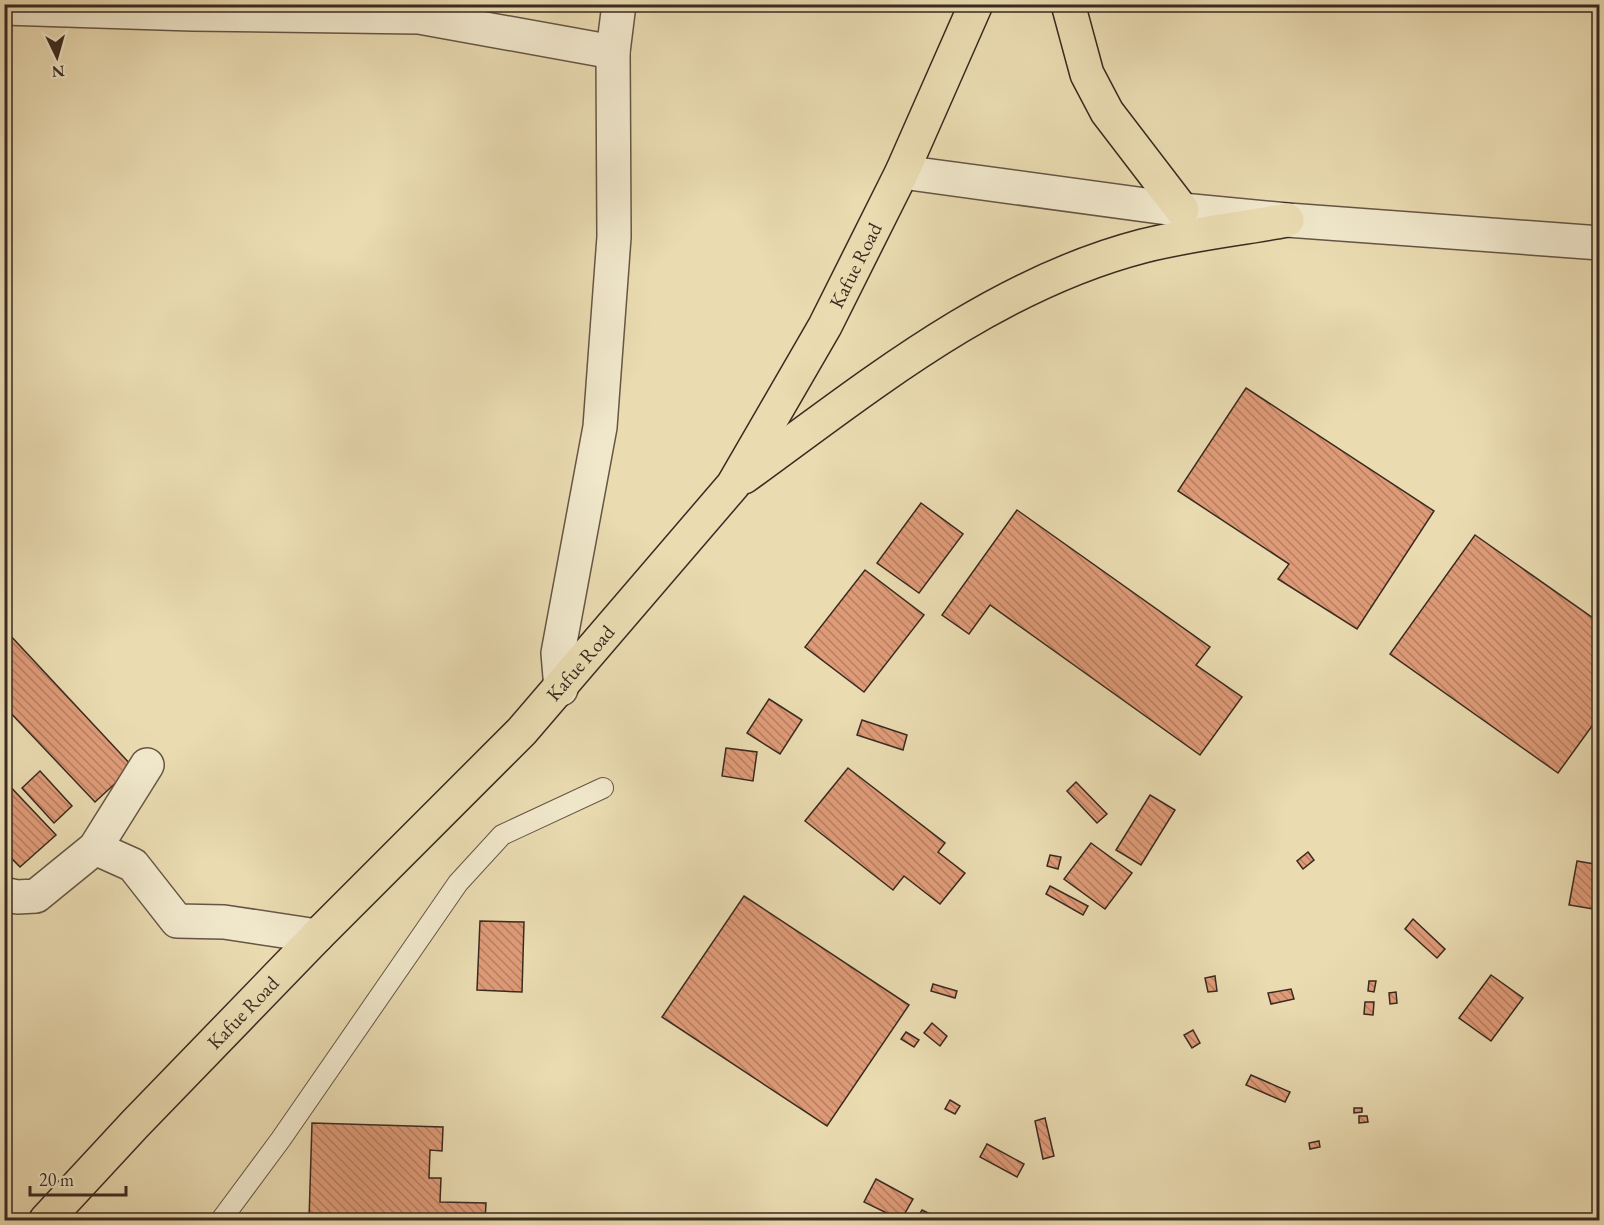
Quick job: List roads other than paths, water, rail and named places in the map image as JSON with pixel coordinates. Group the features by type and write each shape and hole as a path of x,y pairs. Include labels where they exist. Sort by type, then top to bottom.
{"highway":[{"name":"Kafue Road","path":"46,1221 135,1124 317,936 522,731 561,689 733,484 825,326 902,172 976,4"},
{"path":"1068,4 1087,74 1107,111 1182,210"},
{"path":"733,484 921,350 1016,296 1070,272 1143,246 1287,220"}],"street":[{"path":"561,689 558,653 600,427 614,237 613,52 619,4"},
{"path":"4,8 192,14 419,17 613,52"},
{"path":"902,172 1182,210 1599,243"},
{"path":"4,894 17,897 36,896 95,849 147,765"},
{"path":"95,849 133,865 177,921 224,921 317,936"}],"lane":[{"path":"221,1221 281,1139 458,883 502,835 603,788"}]}
